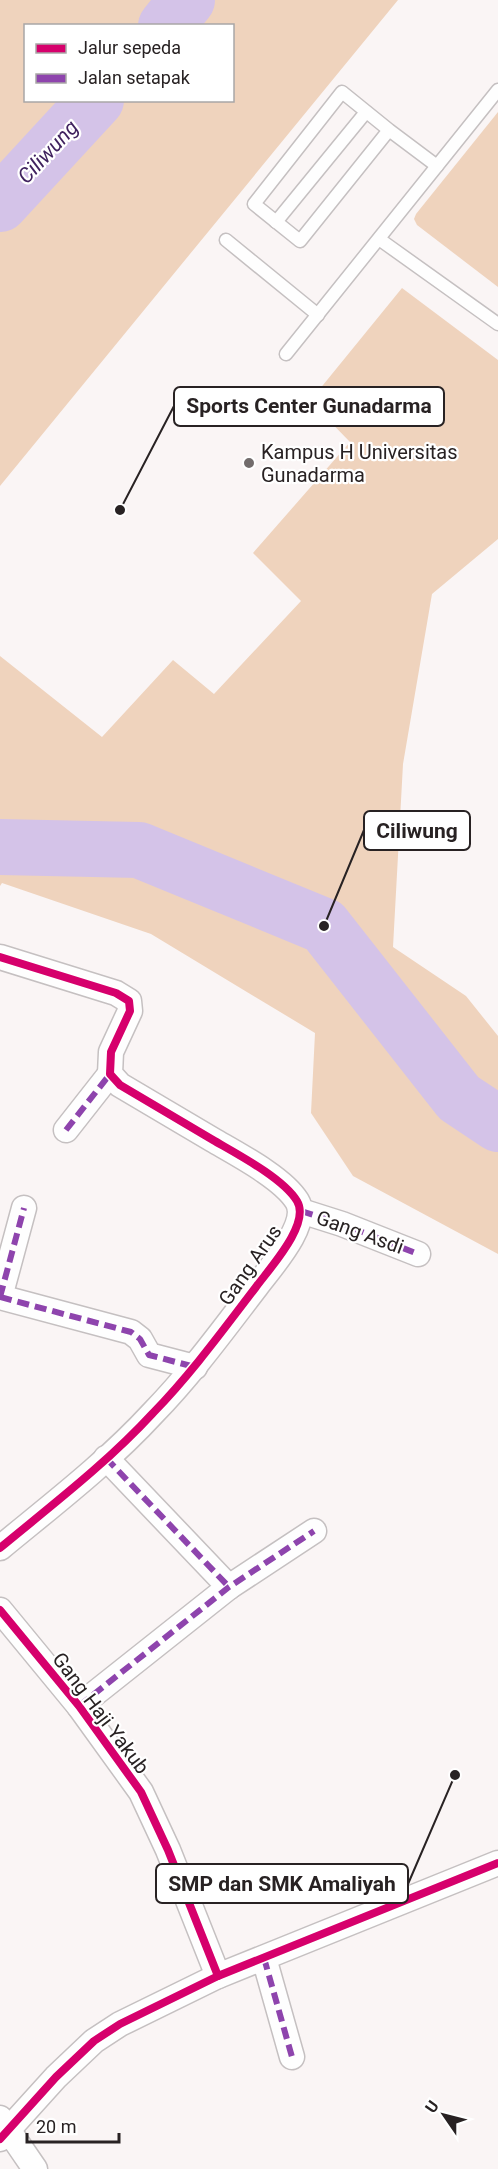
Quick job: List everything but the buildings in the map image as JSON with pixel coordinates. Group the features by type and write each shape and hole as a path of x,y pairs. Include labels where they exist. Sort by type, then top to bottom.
{"street":[{"path":"0,957 116,993 129,1001 130,1011 111,1052 110,1074 66,1130"},
{"name":"Gang Arus","path":"0,1548 106,1458 152,1415 195,1367 279,1257 295,1232 301,1211 298,1202 278,1181 120,1084 110,1074"},
{"path":"24,1208 0,1297 132,1332 140,1339 149,1355 195,1367"},
{"name":"Gang Asdi","path":"301,1211 342,1224 418,1254"},
{"path":"106,1458 229,1587"},
{"path":"79,1706 229,1587 314,1531"},
{"name":"Gang Haji Yakub","path":"0,1610 79,1706 141,1792 168,1850 218,1976"},
{"path":"35,2169 3,2128 94,2041 120,2024 218,1976 498,1863"},
{"path":"264,1958 292,2057"}],"lane":[{"path":"286,354 498,90"},
{"path":"389,130 300,241 254,204 342,92 437,166"},
{"path":"276,222 366,112"},
{"path":"379,239 498,324"},
{"path":"226,240 318,315"}],"shaded area":[{"path":"0,0 398,0 0,486"},
{"path":"498,112 498,287 417,225 414,219"},
{"path":"402,288 498,360 498,539 432,594 403,764 393,947 466,996 498,1036 498,1254 353,1176 311,1113 315,1033 151,934 2,883 0,886 0,656 102,737 173,660 214,694 301,601 253,553 350,442 310,401"}],"waterway":[{"name":"Ciliwung","path":"168,24 187,0"},
{"name":"Ciliwung","path":"0,204 94,102"},
{"name":"Ciliwung","path":"0,847 139,850 324,926 459,1098 498,1124"}],"marked path":[{"path":"66,1130 110,1074"},
{"path":"0,1297 24,1208"},
{"path":"301,1211 342,1224 418,1254"},
{"path":"0,1297 131,1332 140,1339 149,1355 195,1367"},
{"path":"106,1458 229,1587"},
{"path":"79,1706 229,1587 314,1531"},
{"path":"264,1958 292,2057"}],"cycle path":[{"path":"0,957 116,993 129,1001 130,1011 111,1052 110,1074 120,1085 271,1175 290,1192 297,1201 300,1211 294,1234 287,1246 206,1352 167,1398 98,1466 0,1548"},
{"path":"0,1610 79,1706 141,1792 168,1850 218,1976"},
{"path":"0,2139 56,2077 94,2041 120,2024 218,1976 498,1863"}],"place":[{"name":"Kampus H Universitas Gunadarma","path":"249,463"},
{"name":"Sports Center Gunadarma","path":"120,510"},
{"name":"Ciliwung","path":"324,926"},
{"name":"SMP dan SMK Amaliyah","path":"455,1775"}]}
